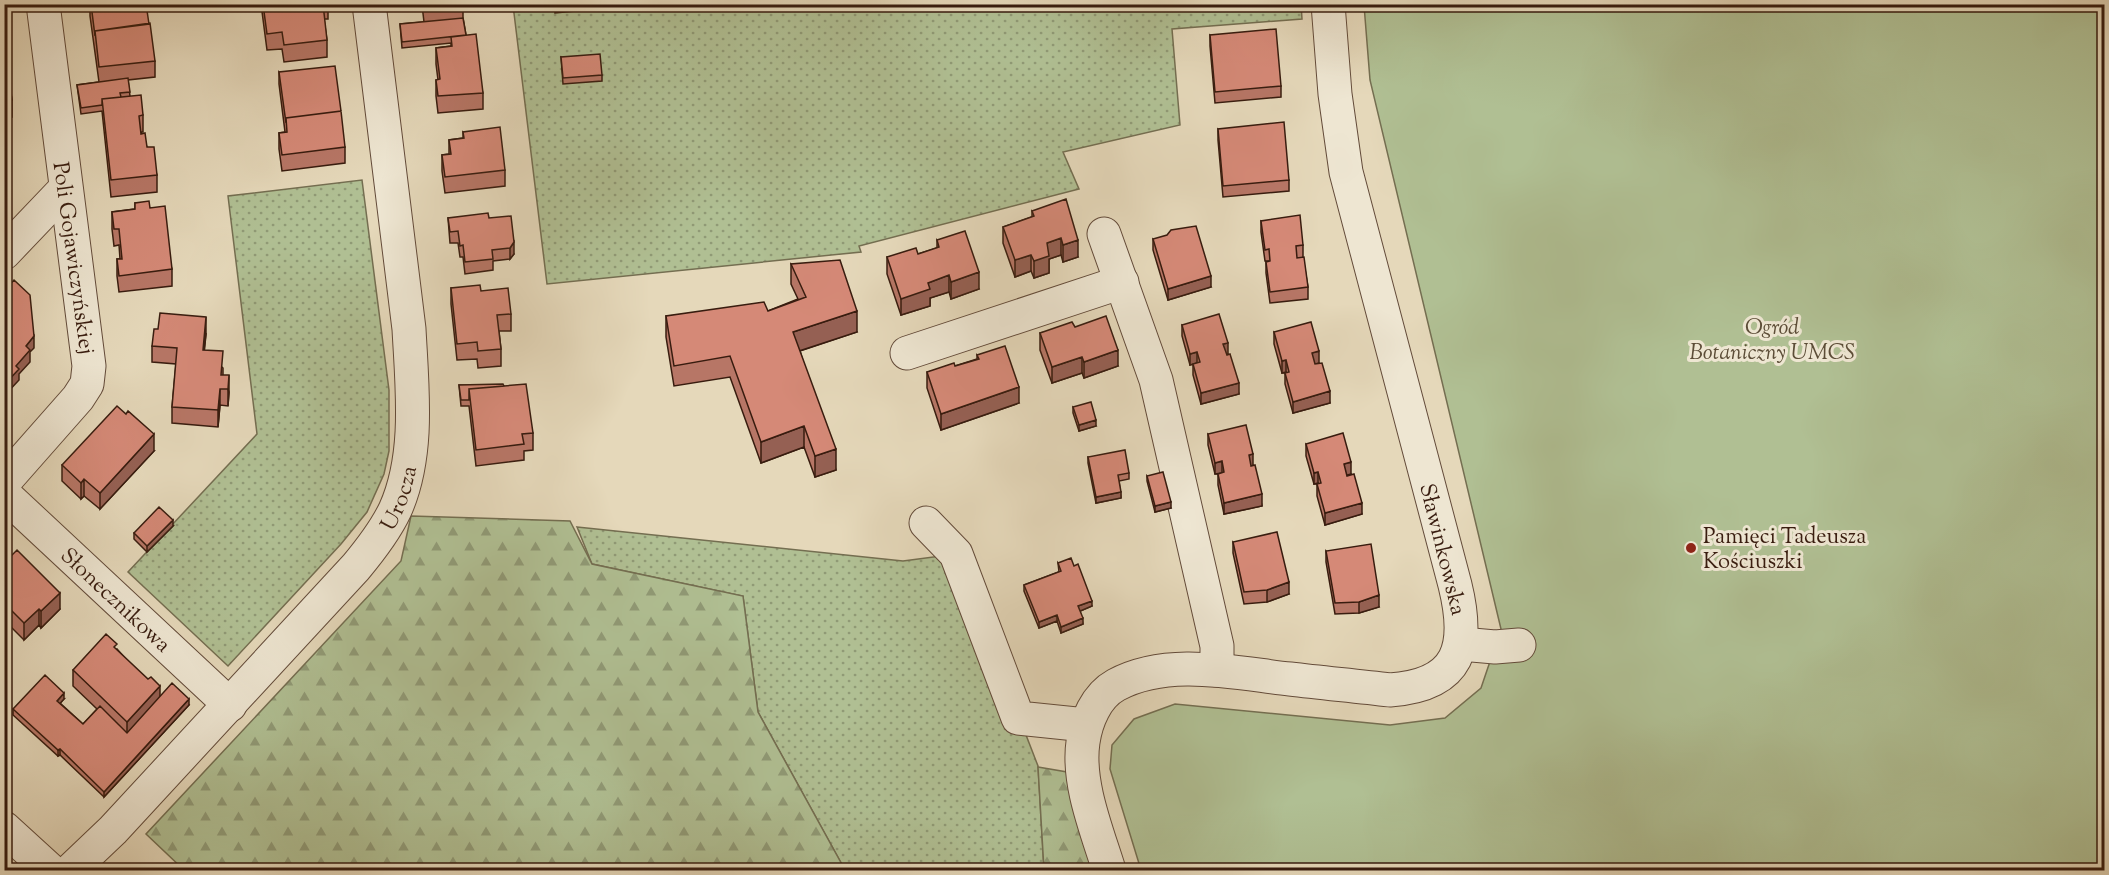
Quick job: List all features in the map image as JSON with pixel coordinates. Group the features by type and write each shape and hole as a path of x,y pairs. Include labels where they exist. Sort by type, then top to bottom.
{"street":[{"name":"Poli Gojawiczyńskiej","path":"4,482 87,384 89,366 43,4"},
{"name":"Urocza","path":"71,870 230,705 356,567 380,537 395,509 405,479 411,443 409,328 369,4"},
{"name":"Sławinkowska","path":"1109,870 1089,798 1082,761 1086,725 1101,697 1114,686 1217,658 1390,690 1414,688 1433,680 1447,669 1461,644 1461,609 1346,172 1335,94 1328,4"},
{"path":"4,253 65,189"},
{"path":"1104,234 1156,380 1217,658"},
{"path":"908,353 1122,282"},
{"name":"Słonecznikowa","path":"4,494 230,705"},
{"path":"926,523 956,554 1018,718 1086,725"},
{"path":"1461,644 1495,647 1519,645"},
{"path":"4,828 50,870"}],"green space":[{"path":"1301,4 1302,19 1172,29 1180,125 1063,152 1079,189 859,246 861,252 547,284 513,5"},
{"name":"Ogród Botaniczny UMCS","path":"1364,5 2104,5 2104,870 1141,870 1110,769 1112,745 1134,719 1175,704 1390,725 1445,718 1481,688 1501,629 1370,80"},
{"path":"362,180 389,390 389,451 384,474 367,512 341,544 228,666 128,572 257,434 228,196"},
{"path":"411,516 570,521 592,564 743,596 758,712 845,870 184,870 146,834 401,561"},
{"path":"577,527 903,561 956,554 1038,766 1044,870 845,870 758,712 743,596 592,564"},
{"path":"1038,767 1067,772 1097,870 1044,870"}],"building":[{"path":"91,4 146,4 149,24 95,31 95,36"},
{"path":"263,4 323,4 327,40 284,45 282,32 267,34"},
{"path":"424,4 463,4 463,8 425,11"},
{"path":"555,4 575,4 575,5 555,7"},
{"path":"463,18 466,35 402,42 400,24"},
{"path":"150,23 155,61 99,67 95,31"},
{"path":"1276,29 1281,86 1215,92 1210,35"},
{"path":"476,34 483,93 438,96 436,80 440,79 436,48 452,46 451,37"},
{"path":"4,50 6,50 12,100 4,101"},
{"path":"600,54 602,75 563,78 561,57"},
{"path":"335,66 341,111 286,118 286,123 279,72"},
{"path":"128,78 130,92 120,93 121,97 102,99 102,105 81,108 77,85"},
{"path":"141,95 143,115 139,116 141,134 145,133 147,147 154,147 157,175 111,180 102,99"},
{"path":"341,111 345,147 282,155 279,133 287,132 286,118"},
{"path":"1284,122 1289,180 1223,186 1218,129"},
{"path":"500,127 505,170 445,177 442,155 451,154 449,140 464,138 463,132"},
{"path":"1066,199 1078,240 1063,245 1061,238 1047,243 1049,256 1034,261 1031,255 1015,260 1003,227 1034,216 1032,211"},
{"path":"149,201 150,208 165,206 172,269 119,276 117,259 122,259 119,229 114,229 112,212 135,209 135,203"},
{"path":"488,213 489,218 511,216 514,242 510,248 492,250 493,259 465,262 458,231 450,232 448,218"},
{"path":"1300,215 1303,245 1296,246 1297,258 1304,257 1308,287 1270,292 1266,262 1270,261 1269,249 1265,250 1261,221"},
{"path":"1196,226 1211,276 1168,289 1153,239 1167,235 1171,230"},
{"path":"965,231 979,272 951,282 949,275 928,283 930,289 901,299 887,257 916,248 918,254 939,247 937,240"},
{"path":"840,260 857,311 793,332 836,449 815,456 804,426 761,442 730,356 674,366 666,316 764,302 768,311 806,297 791,264"},
{"path":"14,280 30,295 34,336 26,346 30,350 16,366 19,369 4,385 4,291"},
{"path":"480,285 481,291 508,288 511,314 497,315 501,349 478,351 477,342 457,344 451,288"},
{"path":"160,313 206,317 203,350 223,351 221,375 229,375 228,389 220,389 218,410 172,407 177,348 152,346 154,329 158,329"},
{"path":"1219,314 1228,343 1223,344 1227,355 1230,354 1239,383 1201,393 1193,364 1200,362 1197,352 1190,354 1182,325"},
{"path":"1106,316 1118,350 1084,362 1082,357 1052,367 1040,333 1072,322 1075,327"},
{"path":"1311,322 1319,351 1312,353 1315,364 1322,363 1330,391 1293,402 1285,373 1289,372 1286,360 1282,361 1274,332"},
{"path":"1005,346 1019,387 941,414 927,372 954,363 955,366 979,359 977,355"},
{"path":"503,384 504,386 469,389 469,400 461,400 459,385"},
{"path":"526,384 533,433 522,434 524,444 476,450 469,389"},
{"path":"1091,402 1096,420 1079,425 1073,407"},
{"path":"117,406 126,414 128,411 154,434 100,493 84,479 81,483 62,465"},
{"path":"1246,425 1253,454 1249,455 1251,466 1255,465 1262,494 1224,503 1218,474 1224,472 1222,461 1215,463 1208,434"},
{"path":"1343,433 1351,462 1344,464 1347,476 1354,474 1362,503 1325,513 1317,484 1321,483 1318,472 1314,473 1306,444"},
{"path":"1125,450 1129,473 1118,475 1121,492 1096,497 1088,457"},
{"path":"1163,472 1171,502 1155,506 1147,476"},
{"path":"159,507 173,520 147,546 134,533"},
{"path":"1277,532 1289,582 1267,590 1244,592 1233,542"},
{"path":"1371,544 1379,595 1359,602 1335,603 1326,551"},
{"path":"17,550 60,593 24,623 4,603 4,563"},
{"path":"1071,558 1074,566 1078,564 1092,601 1078,606 1083,618 1061,627 1057,615 1039,622 1024,585 1061,571 1058,563"},
{"path":"106,634 117,644 114,647 148,679 151,677 160,686 127,722 73,670"},
{"path":"45,675 64,693 57,701 83,724 100,706 127,733 172,683 189,699 104,792 60,749 58,750 13,709"}],"place":[{"name":"Pamięci Tadeusza Kościuszki","path":"1691,548"}]}
